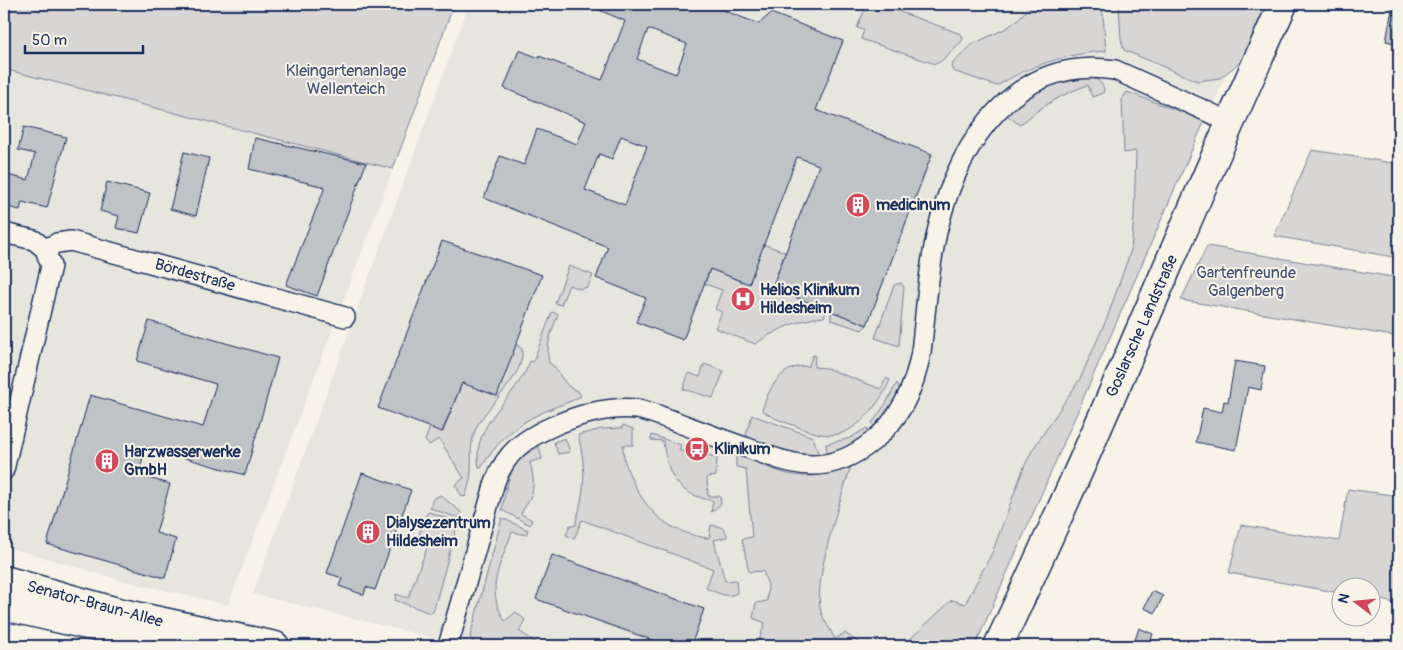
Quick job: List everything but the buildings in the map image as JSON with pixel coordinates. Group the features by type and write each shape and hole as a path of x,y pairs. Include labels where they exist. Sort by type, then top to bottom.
{"main road":[{"name":"Goslarsche Landstraße","path":"998,646 1054,528 1283,4"},
{"name":"Senator-Braun-Allee","path":"4,580 117,612 275,646"},
{"name":"Senator-Braun-Allee","path":"4,606 179,646"}],"street":[{"path":"448,646 501,466 510,454 540,432 574,416 608,410 642,410 794,464 813,465 831,462 854,454 864,448 890,425 909,393 919,360 930,268 943,207 969,149 990,119 1013,95 1031,83 1049,76 1074,70 1104,68 1115,70 1230,122"},
{"path":"4,233 34,240 45,249 51,266 4,470"},
{"name":"Bördestraße","path":"45,249 56,243 71,241 345,317"}],"shaded area":[{"name":"Helios Klinikum Hildesheim","path":"469,4 1258,4 969,646 467,646 253,594"},
{"path":"4,69 393,169 228,605 120,580 4,546"}],"green space":[{"name":"Kleingartenanlage Wellenteich","path":"4,4 454,4 393,169 4,69"},
{"path":"867,4 878,4 961,34 962,41 940,62 935,64 861,39 864,30 857,28"},
{"path":"1033,4 1102,4 1106,51 1078,54 1049,62 1022,72 997,86 953,71 951,67 953,63 973,44 1007,28"},
{"path":"1119,4 1267,4 1242,61 1220,78 1197,81 1124,50 1121,39"},
{"path":"1078,75 1090,77 1100,82 1104,89 1103,93 1092,97 1088,85 1060,97 1035,112 1020,125 1004,113 1024,95"},
{"path":"1127,92 1204,122 975,646 910,646 909,640 952,600 965,604 992,553 1024,467 1033,449 1080,379 1107,318 1131,250 1134,217 1136,151 1124,153 1122,99"},
{"path":"1312,150 1399,164 1399,258 1274,236"},
{"path":"763,244 785,252 772,288 827,309 824,317 805,320 788,326 755,344 715,328 722,312 715,309 722,290 705,284 710,269 749,283"},
{"name":"Gartenfreunde Galgenberg","path":"1207,246 1399,278 1399,337 1181,300"},
{"path":"569,266 593,275 588,287 580,289 569,285 561,305 555,303"},
{"path":"901,283 904,287 899,346 875,338 894,285"},
{"path":"831,311 867,325 862,330 831,320"},
{"path":"552,312 558,314 551,332 548,350 549,363 555,367 569,387 579,392 581,396 537,415 509,433 494,449 481,468 479,468 478,452 481,437 496,412 524,375 530,361 533,362"},
{"path":"516,344 522,349 518,370 476,428 472,445 470,480 465,497 462,496 455,485 464,478 439,439 429,445 425,441 430,427 443,432 462,383"},
{"path":"815,355 814,367 826,368 881,389 886,378 890,380 881,398 867,416 849,430 840,434 825,435 811,432 780,420 762,410 773,385 778,379 791,369 809,366 812,356"},
{"path":"704,364 724,371 713,398 683,389 689,373 700,377"},
{"path":"897,383 900,389 896,399 875,427 872,423"},
{"path":"752,415 813,437 819,455 802,456 793,454 750,439 746,434"},
{"path":"623,425 633,429 633,445 623,445 624,456 630,476 641,497 656,515 674,528 685,533 709,538 711,525 724,529 727,537 714,540 725,581 736,580 737,593 725,595 706,588 713,569 582,520 574,539 566,535 570,525 575,526 583,491 584,470 578,435 602,429 622,428"},
{"path":"867,428 870,431 856,442 827,453 826,444 850,438"},
{"path":"652,435 681,445 679,450 681,451 690,454 692,449 717,458 716,476 707,477 708,496 720,496 721,504 711,512 713,501 690,493 676,482 671,474 663,441 651,440"},
{"path":"565,438 570,452 558,454 554,442"},
{"path":"539,447 542,459 530,462 533,490 521,514 532,520 530,525 502,510 508,481 516,465 529,452"},
{"path":"736,453 769,468 795,475 810,476 851,466 829,540 820,581 819,598 822,615 835,639 845,633 862,646 757,646 765,623 753,618 756,603 767,601 768,585 763,571 749,572 742,539 752,537 746,469 736,467"},
{"path":"1348,489 1399,496 1399,604 1380,600 1380,578 1330,578 1330,591 1229,573 1241,525 1339,541"},
{"path":"440,495 461,512 458,518 430,508 433,499"},
{"path":"429,512 458,522 433,612 430,613 395,600 396,594 408,598 430,540 419,535"},
{"path":"502,518 528,530 526,535 512,532 503,555 496,576 495,587 499,609 505,621 516,612 525,620 519,631 541,646 476,646 470,637"}],"place":[{"name":"medicinum","path":"858,205"},
{"name":"Helios Klinikum Hildesheim","path":"743,299"},
{"name":"Klinikum","path":"697,449"},
{"name":"Harzwasserwerke GmbH","path":"107,461"},
{"name":"Dialysezentrum Hildesheim","path":"368,532"}]}
